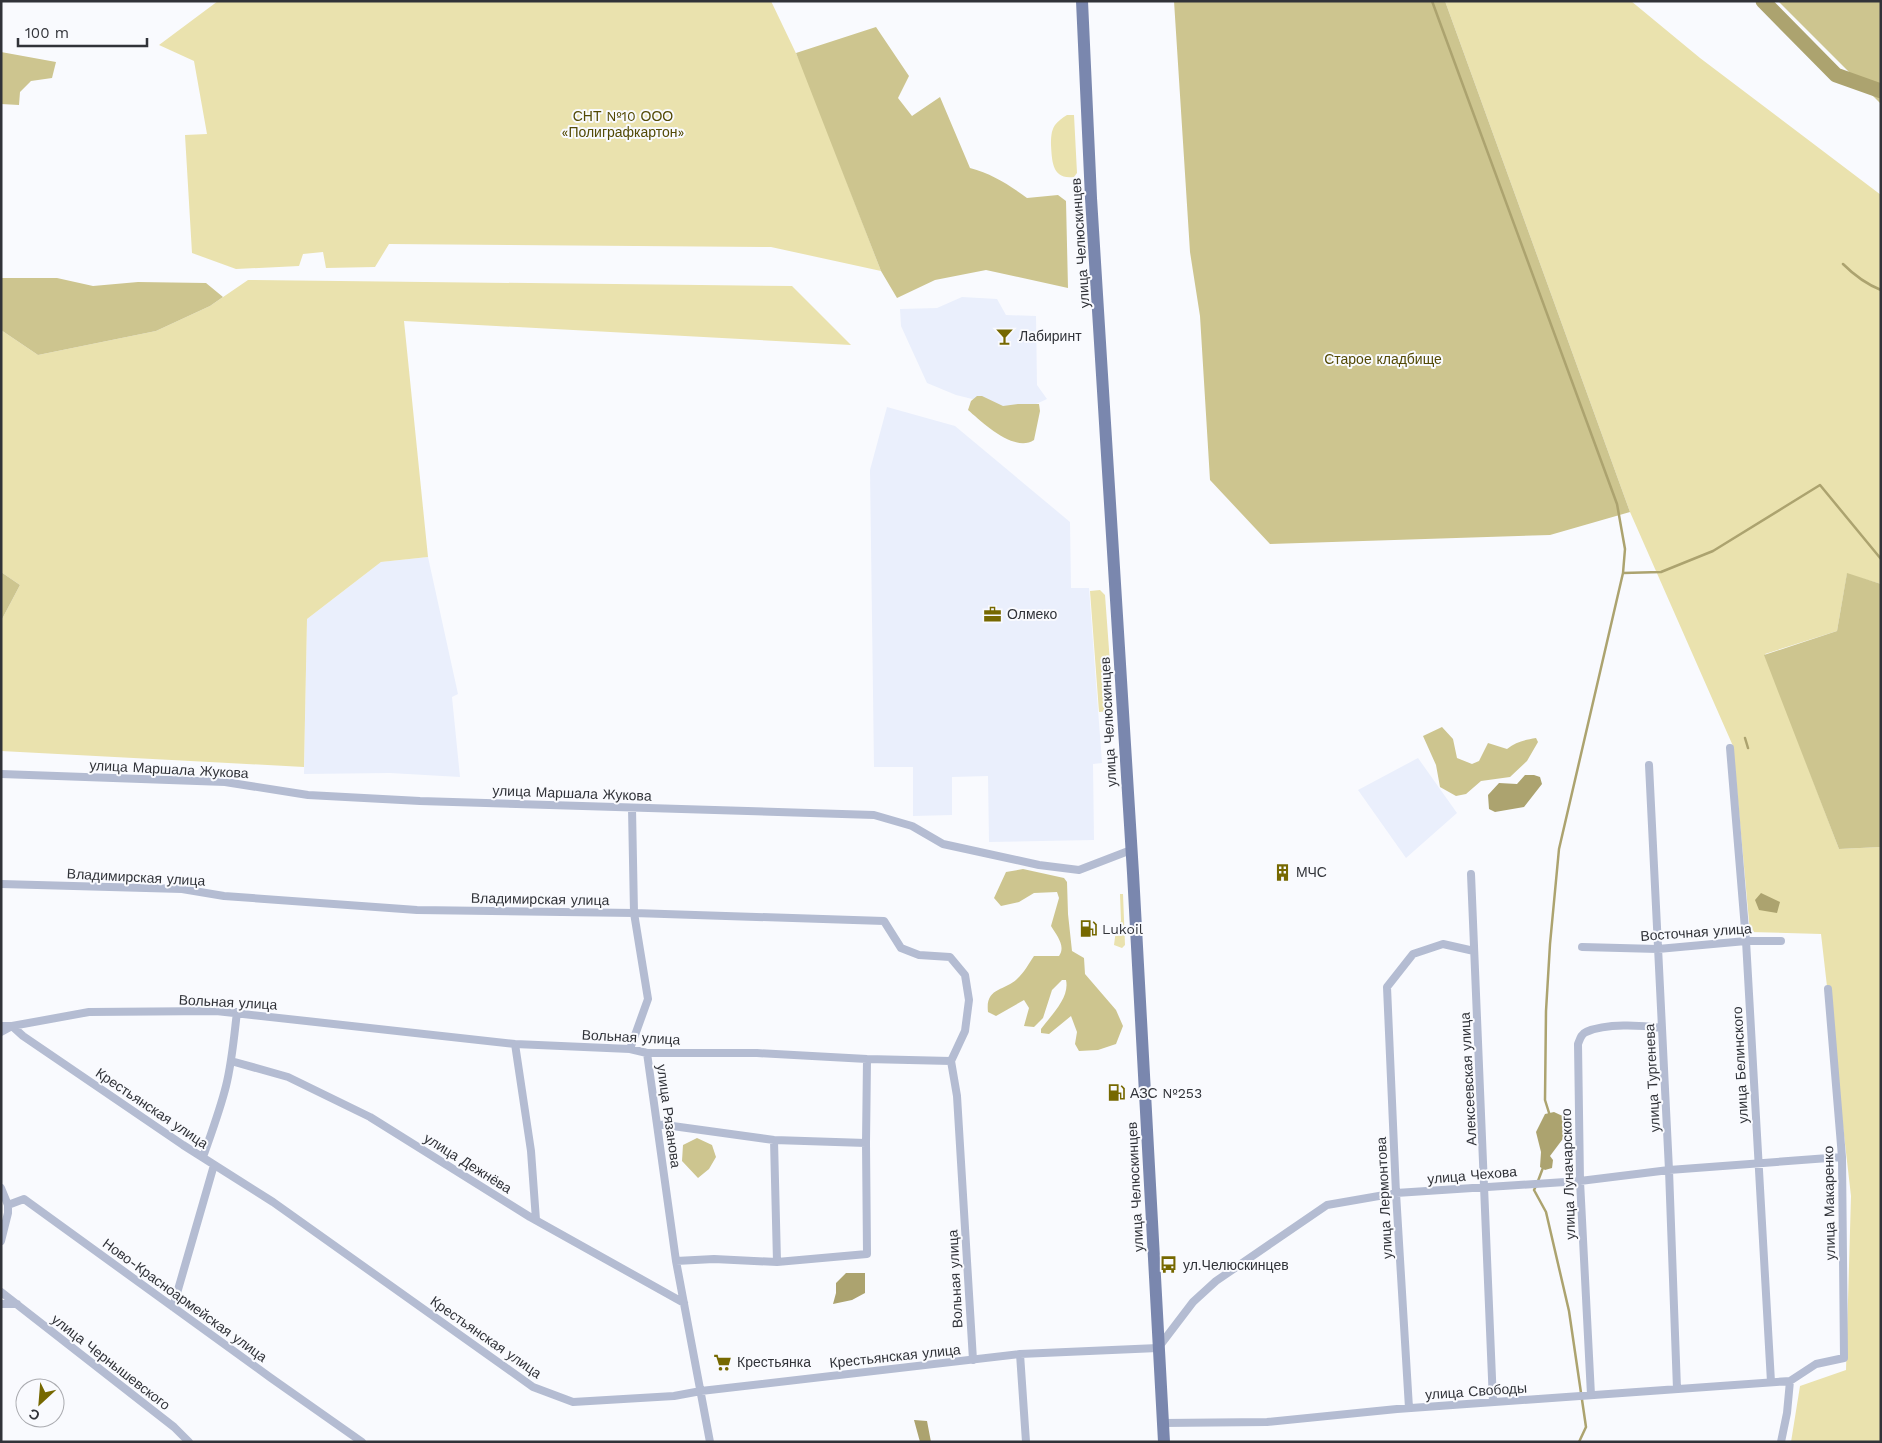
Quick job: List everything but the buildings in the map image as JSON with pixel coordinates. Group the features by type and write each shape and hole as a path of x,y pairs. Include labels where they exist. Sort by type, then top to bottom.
{"main road":[{"name":"улица Челюскинцев","path":"1082,1 1091,198 1131,850 1164,1442"}],"street":[{"name":"улица Белинского","path":"1730,748 1746,941 1771,1382"},
{"name":"улица Тургенева","path":"1649,765 1669,1170 1677,1389"},
{"name":"улица Маршала Жукова","path":"1,774 225,782 308,795 420,801 874,815 912,826 943,844 1039,865 1079,870 1131,850"},
{"path":"630,1049 648,999 634,913 632,808"},
{"name":"Алексеевская улица","path":"1471,874 1493,1402"},
{"name":"Владимирская улица","path":"1,884 182,889 224,896 417,910 634,913 884,921 901,948 918,955 950,957 965,975 969,1000 965,1031 951,1061"},
{"name":"Восточная улица","path":"1582,947 1658,949 1746,941 1781,940"},
{"name":"улица Лермонтова","path":"1409,1408 1396,1193 1387,986 1413,954 1443,944 1474,951"},
{"name":"улица Макаренко","path":"1790,1381 1816,1364 1844,1358 1842,1157 1828,989"},
{"name":"Вольная улица","path":"12,1026 89,1012 216,1011 515,1044 630,1049"},
{"path":"203,1157 219,1113 231,1062 237,1012"},
{"name":"улица Луначарского","path":"1591,1395 1580,1181 1578,1044 1581,1036 1586,1032 1606,1027 1642,1025 1662,1028"},
{"path":"1,1026 12,1026"},
{"path":"1,1032 12,1026"},
{"name":"Крестьянская улица","path":"12,1026 23,1036 109,1095 273,1202 533,1387 573,1402 674,1396 701,1391 1020,1354 1158,1348"},
{"path":"515,1044 531,1151 536,1220"},
{"name":"улица Рязанова","path":"630,1049 647,1053 676,1261 710,1442"},
{"name":"Вольная улица","path":"647,1053 757,1053 951,1061 957,1096 972,1360"},
{"path":"676,1261 714,1259 776,1262 867,1254 867,1059"},
{"name":"улица Дежнёва","path":"231,1062 288,1077 370,1117 536,1220 684,1303"},
{"path":"658,1124 774,1140 866,1143"},
{"path":"774,1140 776,1262"},
{"name":"улица Чехова","path":"1158,1348 1193,1302 1216,1280 1327,1205 1396,1193 1580,1181 1669,1170 1842,1157"},
{"path":"172,1306 214,1165"},
{"path":"1,1188 8,1205 8,1213 1,1241"},
{"name":"Ново-Красноармейская улица","path":"8,1205 24,1199 362,1442"},
{"name":"улица Чернышевского","path":"1,1292 174,1427 189,1442"},
{"path":"1,1304 17,1304"},
{"path":"1020,1354 1026,1442"},
{"path":"1781,1442 1788,1413 1790,1381"},
{"name":"улица Свободы","path":"1163,1423 1267,1422 1409,1408 1790,1381"}],"shaded area":[{"path":"962,297 997,299 1006,315 1036,316 1037,385 1047,399 1021,411 956,395 927,383 901,326 900,309 937,308"},
{"path":"887,407 955,426 1070,522 1071,588 1089,588 1102,763 1093,764 1094,840 989,842 988,776 952,777 952,815 913,816 913,767 874,767 870,470"},
{"path":"428,557 458,694 452,697 460,777 390,773 304,774 307,619 381,562"},
{"path":"1418,758 1457,813 1406,858 1358,790"},
{"path":"1525,775 1540,777 1542,784 1524,807 1495,812 1489,809 1488,795 1499,783 1517,784"},
{"path":"1761,893 1780,902 1777,913 1759,910 1755,900"},
{"path":"1554,1112 1569,1119 1568,1132 1550,1156 1553,1160 1552,1168 1545,1170 1540,1167 1541,1152 1536,1132 1545,1114"},
{"path":"846,1273 865,1273 865,1293 852,1300 833,1304 836,1283"},
{"path":"914,1420 927,1421 931,1442 920,1442"}],"green space":[{"name":"СНТ №10 ООО «Полиграфкартон»","path":"218,1 771,1 803,68 881,271 771,247 389,244 375,267 326,268 323,252 303,254 299,266 236,269 192,253 185,135 207,134 194,61 159,45"},
{"name":"Старое кладбище","path":"1174,1 1445,1 1630,512 1550,535 1270,544 1210,480 1200,316 1190,252"},
{"path":"1445,1 1631,1 1700,58 1881,195 1881,584 1847,574 1837,631 1765,654 1839,849 1881,847 1881,1442 1791,1442 1800,1386 1846,1370 1851,1196 1821,934 1750,932 1733,746 1630,512"},
{"path":"1778,1 1881,1 1881,104"},
{"path":"876,27 909,76 898,98 912,116 940,97 970,168 1000,180 1027,198 1058,195 1066,201 1068,288 986,270 935,280 897,298 881,271 796,53"},
{"path":"1,52 56,62 52,78 31,81 20,92 19,105 1,104"},
{"path":"1067,115 1074,115 1077,173 1074,177 1061,176 1055,168 1052,157 1051,140 1053,130 1057,122"},
{"path":"1,278 57,278 93,286 138,282 206,283 223,297 210,306 156,331 38,355 1,330"},
{"path":"248,280 792,286 851,345 404,321 428,557 381,562 307,619 304,767 1,751 1,621 20,585 1,572 1,330 38,355 156,331 210,306"},
{"path":"977,396 982,396 1003,406 1039,404 1040,411 1034,440 1026,443 1017,442 990,428 968,410 971,401"},
{"path":"1,572 20,585 1,621"},
{"path":"1847,573 1881,584 1881,847 1839,849 1764,655 1837,631"},
{"path":"1100,590 1105,595 1113,704 1111,711 1099,712 1090,591"},
{"path":"1442,727 1453,739 1457,758 1472,764 1479,761 1488,743 1507,749 1517,743 1536,738 1538,742 1527,761 1510,777 1481,781 1466,794 1456,796 1440,787 1436,765 1423,736"},
{"path":"1023,869 1064,878 1067,882 1072,951 1084,958 1085,974 1116,1010 1123,1026 1116,1044 1098,1050 1079,1051 1075,1044 1077,1032 1071,1016 1049,1034 1041,1033 1041,1029 1062,1000 1065,993 1066,980 1062,980 1052,990 1043,1018 1034,1027 1024,1026 1029,1008 1024,1000 996,1016 988,1012 988,1004 993,994 1017,979 1034,956 1059,956 1062,948 1051,926 1059,898 1057,892 1034,893 1019,902 1001,906 994,898 1006,872"},
{"path":"1120,894 1123,894 1125,945 1122,948 1114,945 1116,930 1121,921"},
{"path":"697,1138 712,1145 716,1157 709,1169 698,1178 682,1161 683,1145"}],"waterway":[{"path":"1432,1 1617,504 1625,549 1623,573 1559,849 1546,1011 1545,1100 1550,1116"},
{"path":"1763,1 1836,75 1881,91"},
{"path":"1843,264 1860,279 1881,290"},
{"path":"1623,573 1661,572 1713,551 1820,485 1881,559"},
{"path":"1745,738 1748,748"},
{"path":"1538,1181 1544,1165"},
{"path":"1536,1186 1534,1190 1546,1212 1569,1311 1586,1427 1579,1442"}],"place":[{"name":"Лабиринт","path":"1005,336"},
{"name":"Олмеко","path":"993,614"},
{"name":"МЧС","path":"1282,872"},
{"name":"Lukoil","path":"1088,929"},
{"name":"АЗС №253","path":"1116,1093"},
{"name":"ул.Челюскинцев","path":"1169,1265"},
{"name":"Крестьянка","path":"723,1362"}]}
